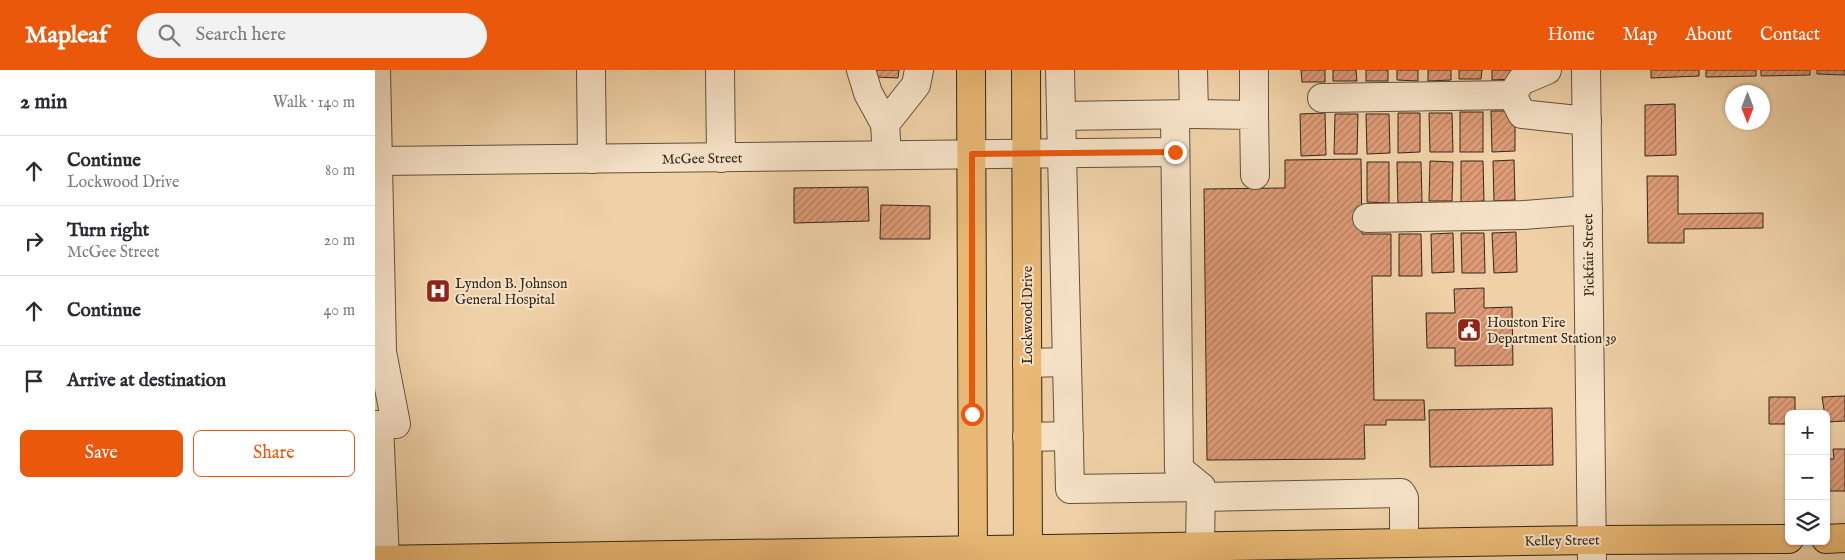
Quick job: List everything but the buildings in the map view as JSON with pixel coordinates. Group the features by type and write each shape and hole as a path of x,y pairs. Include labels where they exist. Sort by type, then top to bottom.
{"main road":[{"path":"971,70 973,556"},
{"name":"Lockwood Drive","path":"1025,70 1028,555"},
{"path":"1830,539 1845,538"},
{"name":"Kelley Street","path":"375,560 973,556 1200,547 1403,543 1592,550 1785,539"}],"street":[{"path":"591,70 592,159"},
{"path":"721,70 721,158"},
{"path":"861,70 868,93 885,124 887,155"},
{"path":"885,124 916,85 919,70"},
{"path":"1060,70 1070,489 1401,493 1405,498 1403,543"},
{"path":"1193,70 1185,115 1175,152 1179,469 1201,492 1200,547"},
{"path":"1254,70 1255,175"},
{"path":"1512,95 1521,80 1547,70"},
{"name":"Pickfair Street","path":"1586,70 1592,550"},
{"path":"376,83 379,161 378,287 382,352 396,424 377,425 385,560"},
{"path":"1323,98 1512,95"},
{"path":"1512,95 1522,114 1587,122"},
{"path":"1061,116 1254,115"},
{"name":"McGee Street","path":"379,161 721,158 1026,152 1175,152"},
{"path":"1367,218 1523,215 1588,210"},
{"path":"1027,363 1067,362"},
{"path":"1027,437 1069,436"}],"place":[{"name":"Lyndon B. Johnson General Hospital","path":"438,291"},
{"name":"Houston Fire Department Station 39","path":"1469,330"}],"route":[{"path":"972,414 972,154 1175,152"}]}
